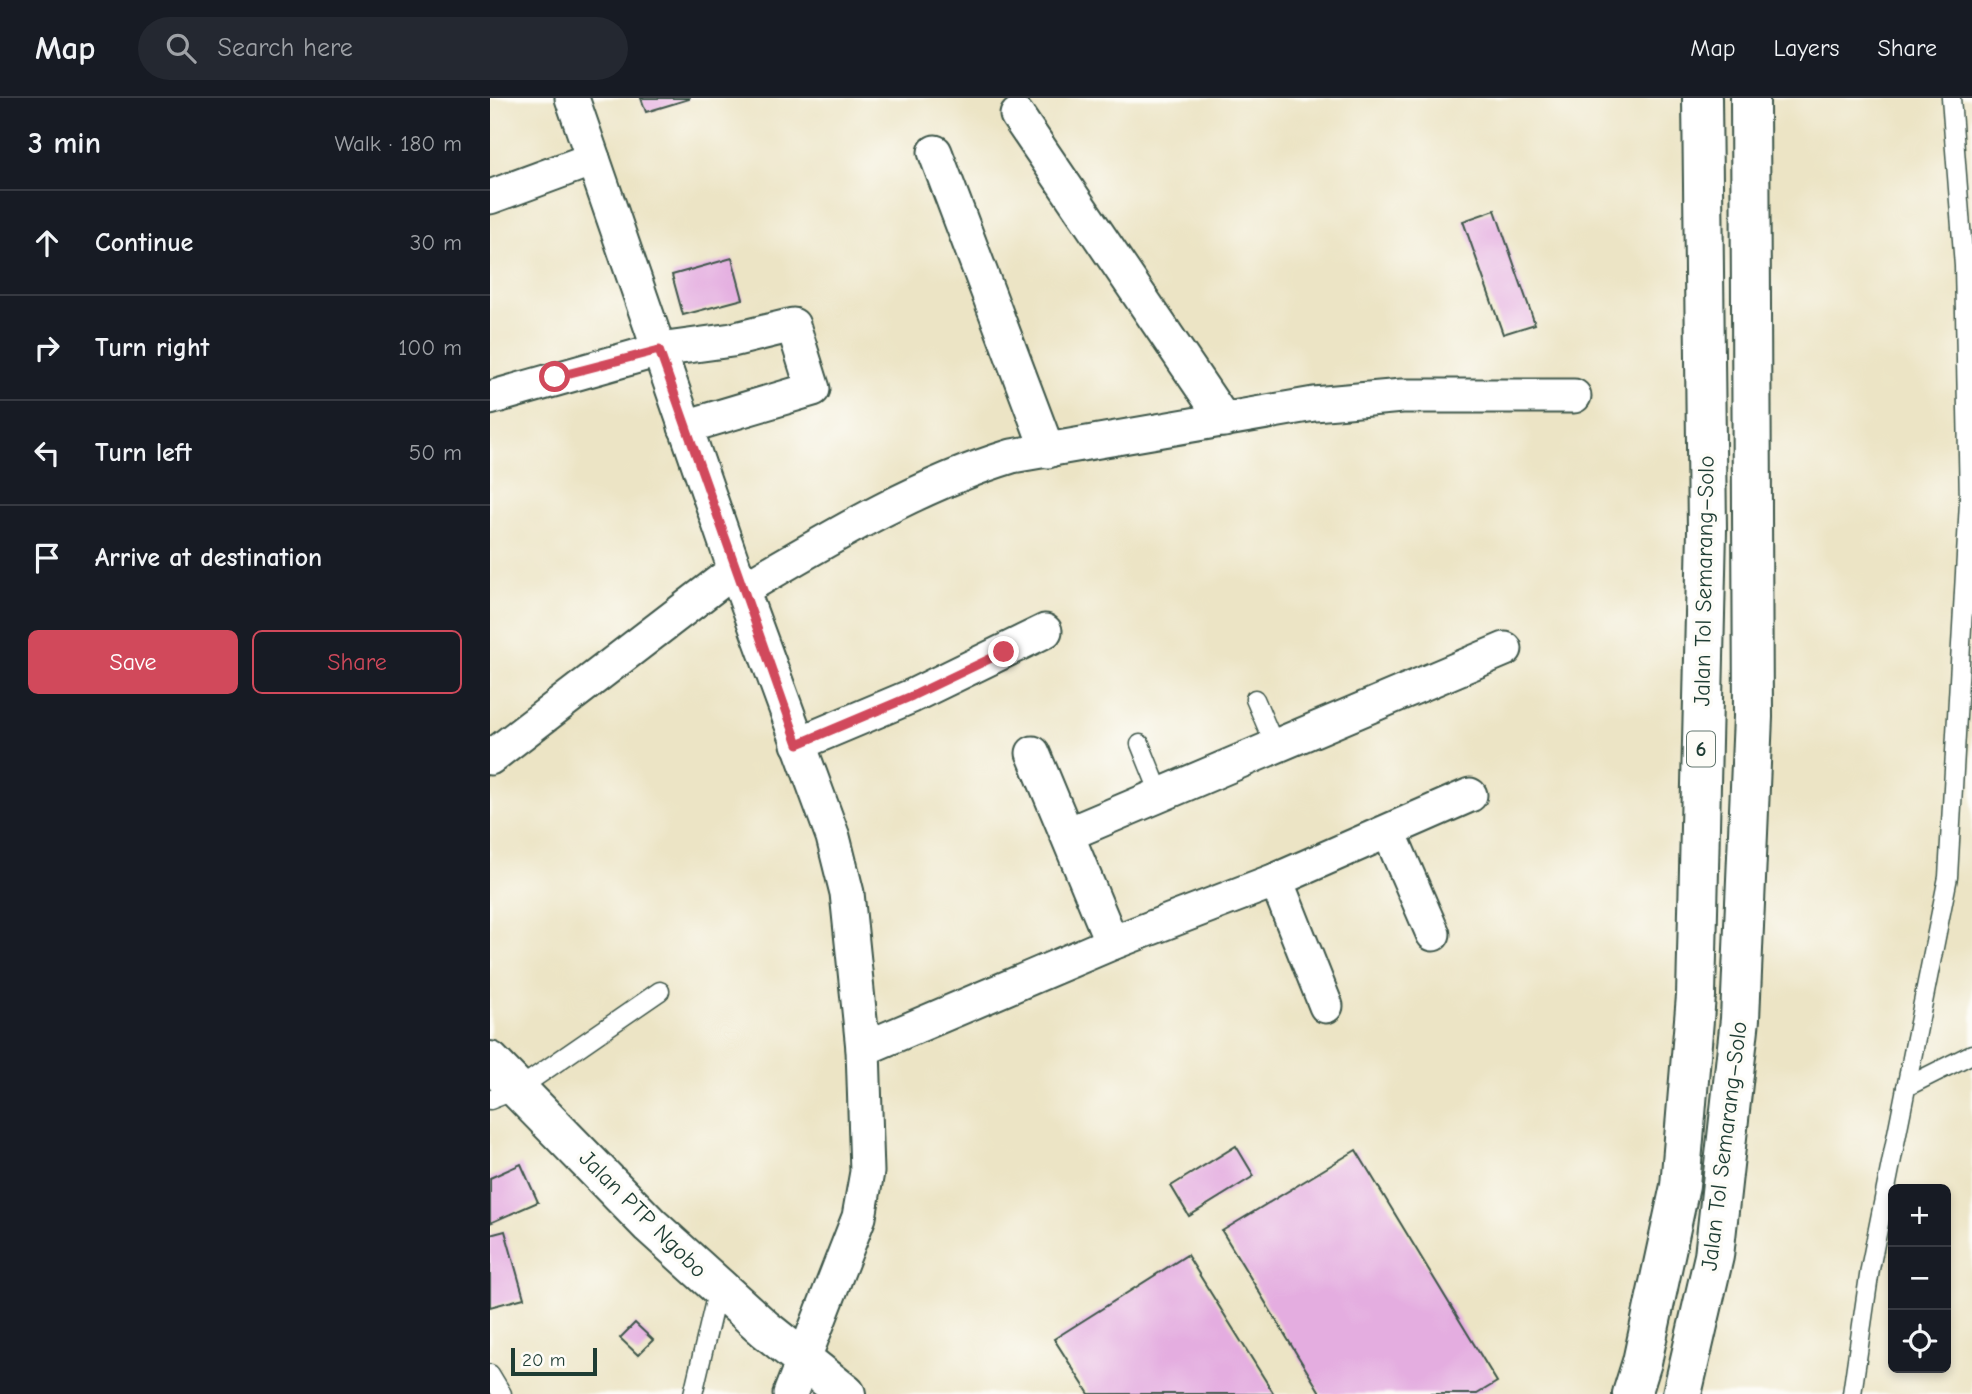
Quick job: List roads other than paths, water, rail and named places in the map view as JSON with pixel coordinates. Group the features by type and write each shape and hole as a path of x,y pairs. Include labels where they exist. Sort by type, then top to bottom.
{"main road":[{"name":"Jalan Tol Semarang–Solo","path":"1632,1394 1680,1186 1696,996 1707,530 1702,98"},
{"name":"Jalan Tol Semarang–Solo","path":"1682,1394 1714,1256 1740,1019 1753,717 1750,98"},
{"name":"Jalan PTP Ngobo","path":"490,1061 504,1095 718,1288 796,1377 845,1394"}],"street":[{"path":"572,98 685,427 834,837 846,892 863,1049 867,1172 864,1199 848,1250 796,1377"},
{"path":"1017,115 1224,420"},
{"path":"935,152 1048,451"},
{"path":"490,197 593,159"},
{"path":"490,398 659,350 732,340 793,325 813,389 685,427"},
{"path":"490,758 739,579 816,546 981,466 1048,451 1314,404 1402,396 1574,396"},
{"path":"798,744 912,696 1045,631"},
{"path":"1068,834 1505,649"},
{"path":"1033,753 1112,943"},
{"path":"863,1049 1112,943 1276,880 1470,795"},
{"path":"1389,832 1433,934"},
{"path":"1276,880 1326,1006"}],"lane":[{"path":"1852,1394 1870,1269 1948,877 1969,502 1965,266 1951,98"},
{"path":"1255,699 1275,746"},
{"path":"1140,744 1161,796"},
{"path":"504,1095 660,991"},
{"path":"1906,1087 1972,1054"},
{"path":"693,1394 718,1288"},
{"path":"490,1374 502,1394"}]}
